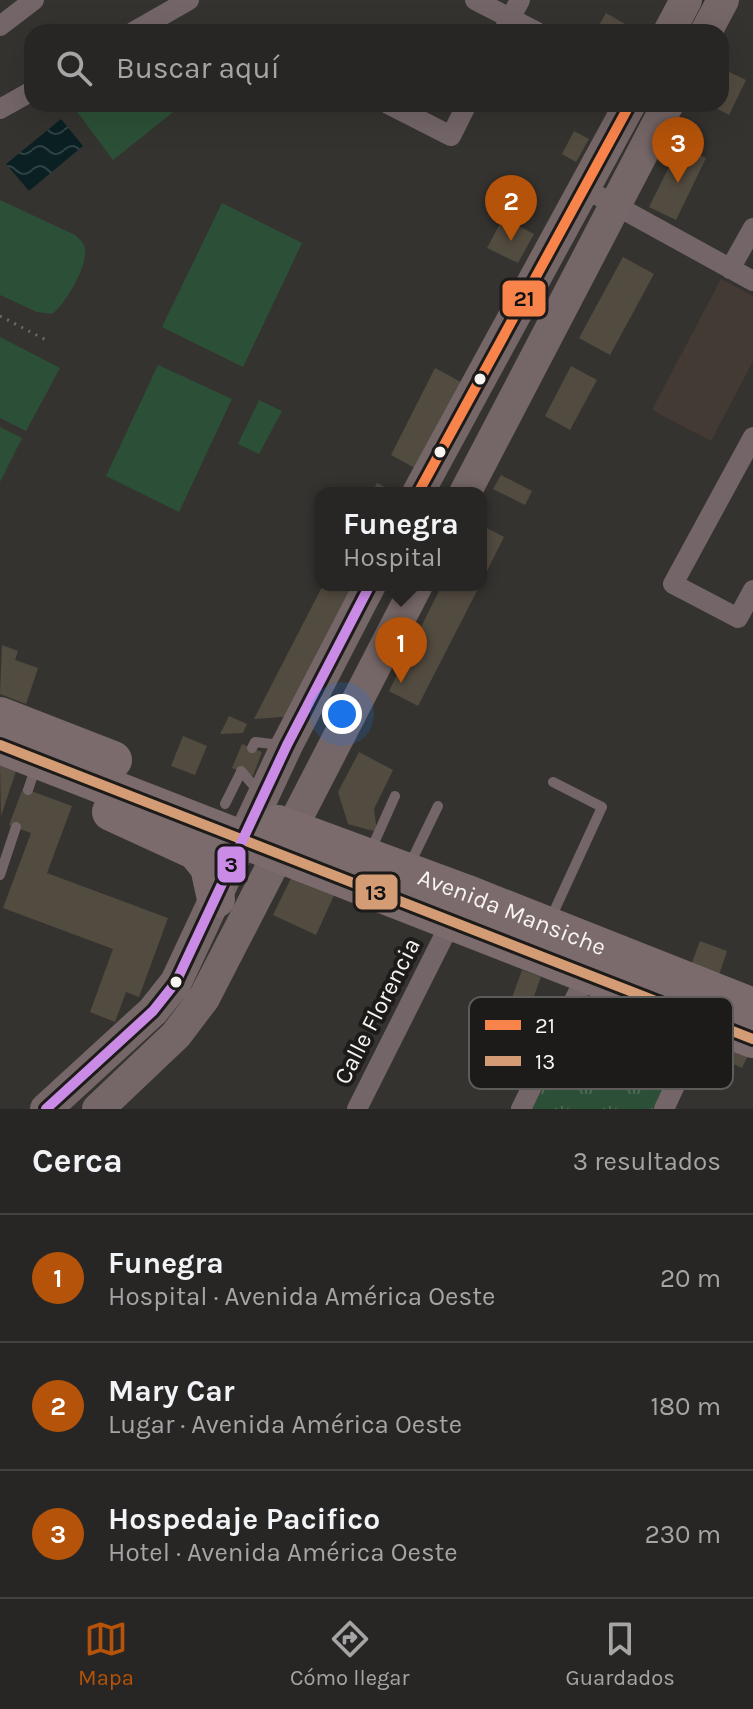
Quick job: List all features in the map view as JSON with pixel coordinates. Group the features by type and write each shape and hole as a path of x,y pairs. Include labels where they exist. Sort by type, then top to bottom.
{"highway":[{"name":"Avenida Mansiche","path":"25,751 106,771"},
{"name":"Avenida Mansiche","path":"25,751 244,800 284,840 593,960 698,997"},
{"path":"25,751 102,808 196,851 209,867 216,899"},
{"name":"Avenida Mansiche","path":"284,840 368,857 407,871 458,906 547,925 593,960"},
{"name":"Avenida Mansiche","path":"733,1015 753,1039"}],"main road":[{"path":"673,24 686,0"},
{"path":"710,24 723,0"},
{"path":"421,487 626,112"},
{"path":"468,487 664,112"},
{"path":"46,1109 166,997 176,982 216,899 244,800 287,745 367,591"},
{"path":"102,1106 191,1017 414,591"},
{"path":"80,1079 95,1082 101,1088 102,1106"}],"street":[{"path":"0,26 34,0"},
{"path":"147,24 189,0"},
{"path":"475,0 511,17"},
{"path":"0,109 24,96"},
{"path":"404,112 451,136 463,112"},
{"path":"584,188 753,281"},
{"path":"730,269 753,228"},
{"path":"753,437 673,584 738,618 753,590"},
{"name":"Calle Florencia","path":"357,1109 458,906"},
{"path":"575,997 593,960"},
{"path":"521,1109 531,1089"},
{"path":"664,1109 676,1089"}],"lane":[{"path":"252,748 255,742 287,745"},
{"path":"547,925 602,807 553,782"},
{"path":"368,857 395,796"},
{"path":"407,871 438,806"},
{"path":"0,875 16,827"}],"path":[{"path":"0,316 46,340"}],"shaded area":[{"path":"721,279 753,296 753,361 711,441 652,410"}],"green space":[{"path":"77,112 173,112 113,160"},
{"path":"0,200 75,235 84,245 84,262 76,282 52,314 37,312 0,295"},
{"path":"222,203 302,243 243,367 162,327"},
{"path":"0,337 60,368 26,431 0,418"},
{"path":"158,365 232,399 179,512 106,476"},
{"path":"259,400 282,411 259,454 238,444"},
{"path":"0,427 22,438 0,482"},
{"path":"543,1089 663,1089 653,1109 532,1109"}],"water":[{"path":"61,119 83,146 29,191 6,164"}],"building":[{"path":"606,13 625,24 600,24"},
{"path":"729,72 746,80 729,115 723,112 729,112"},
{"path":"574,131 589,139 576,162 562,154"},
{"path":"680,145 706,158 676,220 649,207"},
{"path":"503,218 534,234 518,263 487,248"},
{"path":"623,257 654,274 610,355 579,338"},
{"path":"571,366 597,380 570,430 545,416"},
{"path":"435,368 461,382 415,468 391,455"},
{"path":"501,475 532,491 525,505 493,489"},
{"path":"487,528 504,537 487,571"},
{"path":"320,591 361,591 296,716 254,719"},
{"path":"439,591 477,591 418,706 389,691"},
{"path":"2,645 18,651 15,660 38,668 26,704 0,694"},
{"path":"229,716 247,724 243,733 220,734"},
{"path":"183,736 207,746 195,775 171,766"},
{"path":"242,744 262,752 253,776 232,768"},
{"path":"359,752 393,770 374,809 377,832 348,824 338,792"},
{"path":"1,763 17,768 1,816 0,766"},
{"path":"23,788 72,806 47,873 168,918 139,997 126,992 115,1022 90,1012 113,949 3,908 31,833 9,825"},
{"path":"294,872 336,891 316,935 273,915"},
{"path":"700,941 727,951 718,978 690,968"},
{"path":"522,970 541,977 534,997 512,997"},
{"path":"733,1045 749,1053 742,1068 733,1064"}],"transit line":[{"name":"21","path":"421,487 626,112"},
{"name":"3","path":"46,1109 153,1011 176,982 287,745 367,591"},
{"name":"13","path":"0,745 645,997"},
{"name":"13","path":"733,1031 753,1039"}],"place":[{"name":"Hospedaje Pacifico","path":"678,183"},
{"name":"Mary Car","path":"511,241"},
{"name":"Funegra","path":"401,683"}]}
